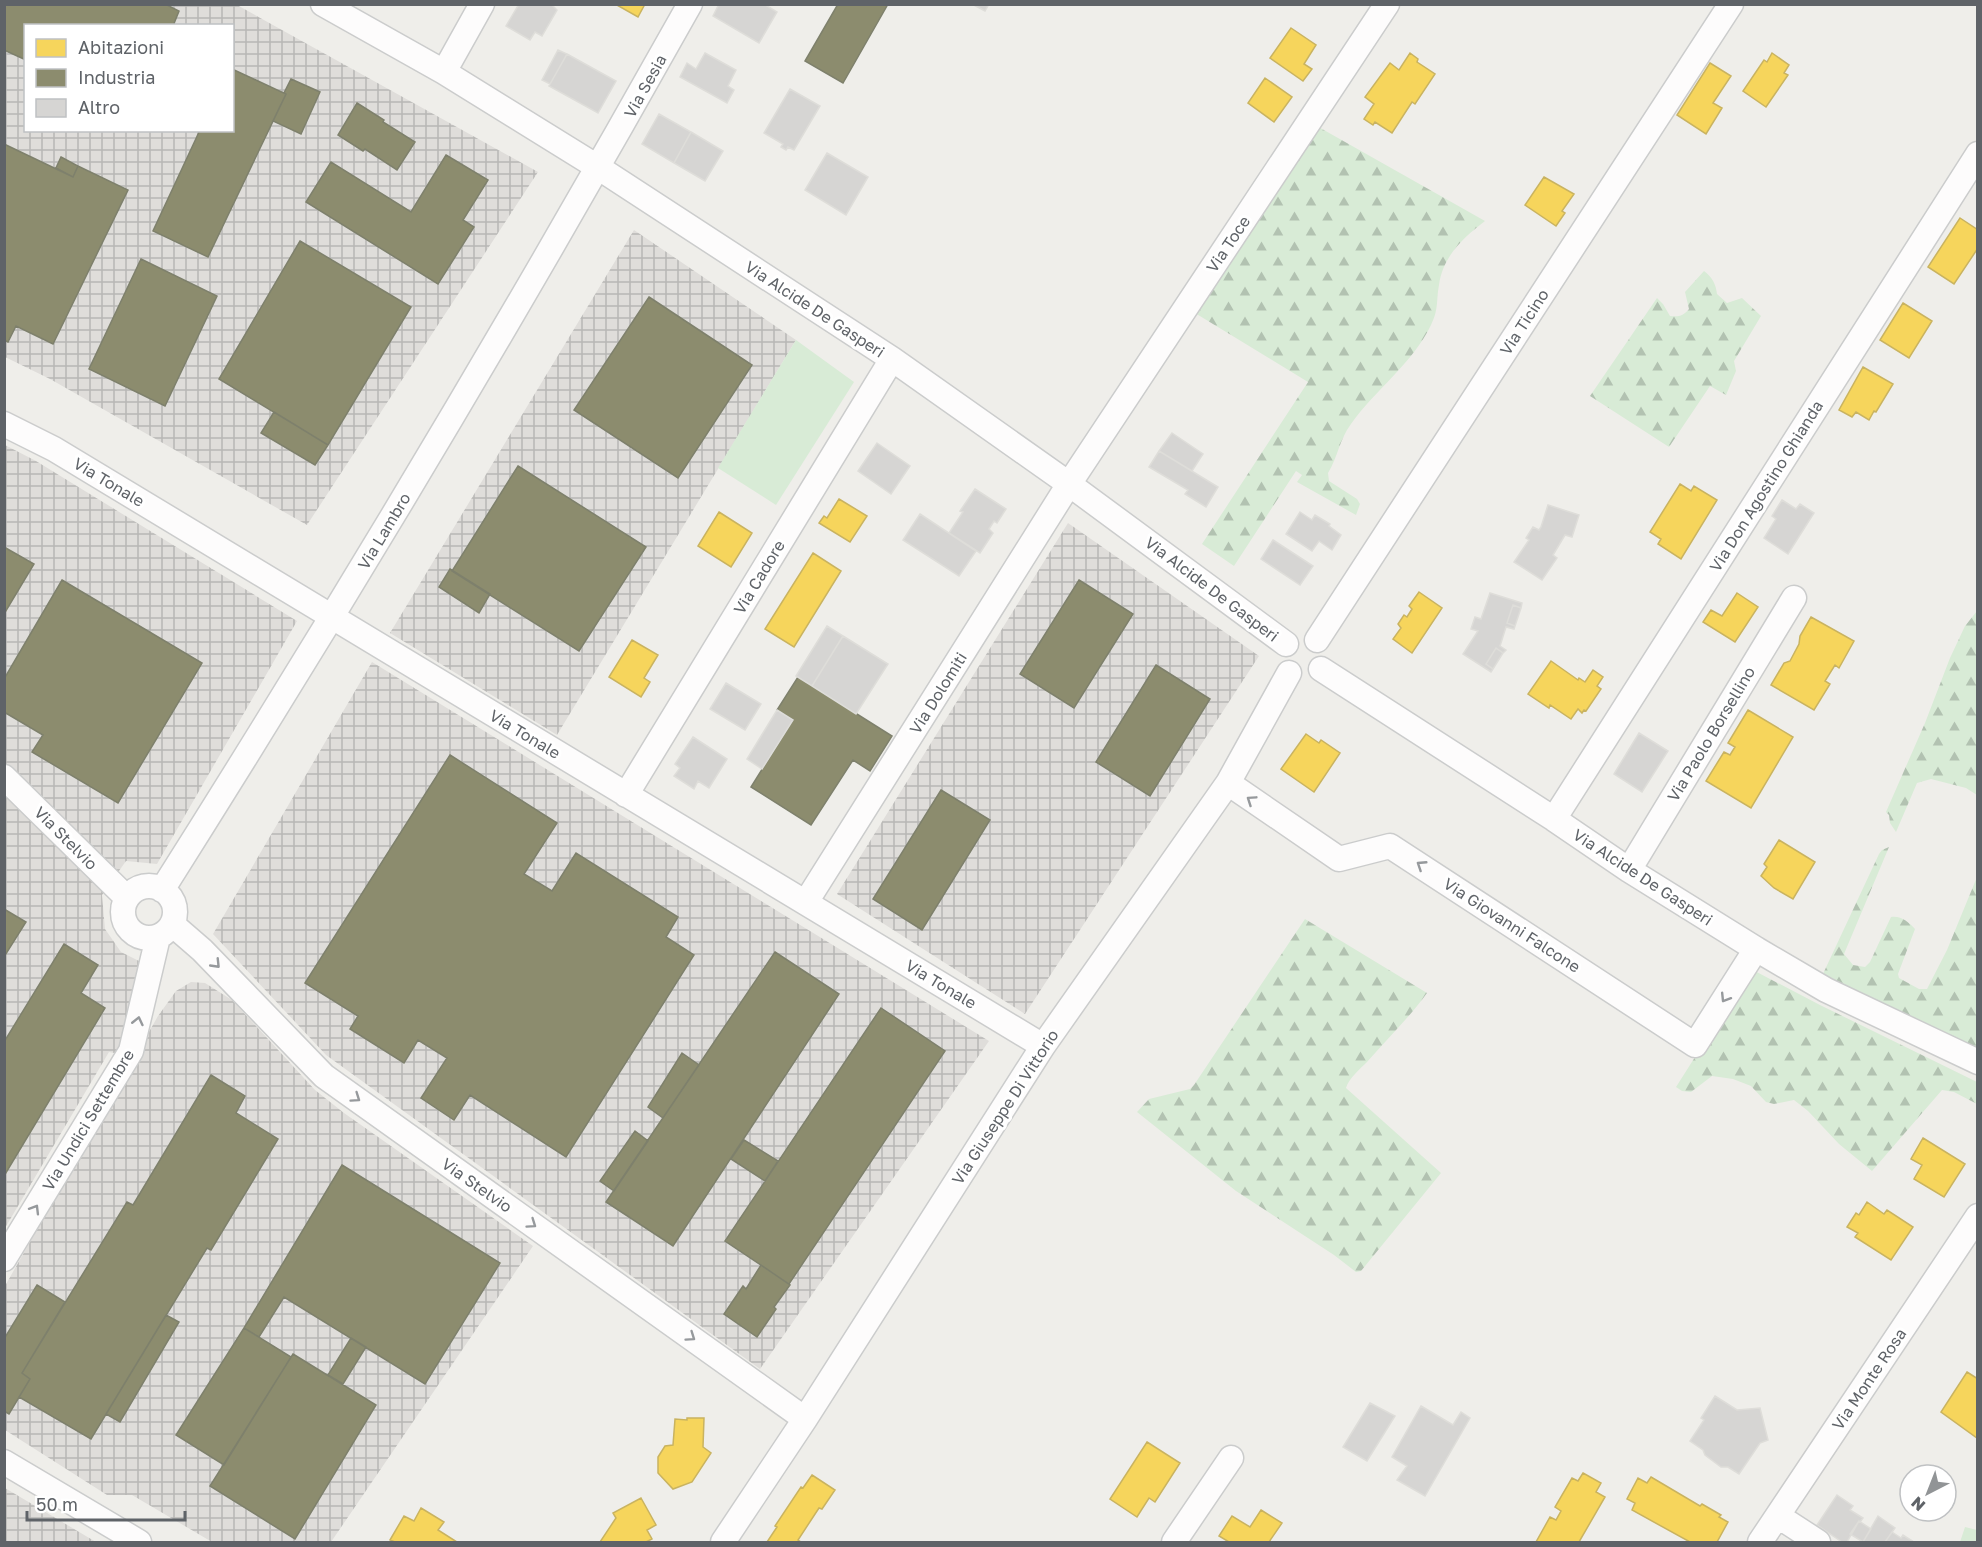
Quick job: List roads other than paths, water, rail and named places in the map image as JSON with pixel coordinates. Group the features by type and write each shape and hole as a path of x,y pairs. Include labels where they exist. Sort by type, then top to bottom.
{"street":[{"name":"Via Alcide De Gasperi","path":"323,4 444,72 599,168 892,359 1069,484 1286,644"},
{"path":"444,72 482,4"},
{"name":"Via Sesia","path":"599,168 690,4"},
{"name":"Via Toce","path":"1069,484 1387,4"},
{"name":"Via Ticino","path":"1317,640 1731,4"},
{"name":"Via Don Agostino Ghianda","path":"1554,819 1977,154"},
{"name":"Via Lambro","path":"162,890 332,617 599,168"},
{"name":"Via Cadore","path":"626,795 892,359"},
{"name":"Via Tonale","path":"4,424 54,449 1043,1046"},
{"name":"Via Dolomiti","path":"806,902 1069,484"},
{"name":"Via Paolo Borsellino","path":"1629,870 1794,598"},
{"path":"1305,635 1317,640 1324,651 1324,664 1321,669 1310,677 1302,678 1289,673 1282,663 1282,650 1286,644 1298,636 1305,635"},
{"name":"Via Alcide De Gasperi","path":"1321,669 1629,870 1756,949 1826,990 1977,1062"},
{"name":"Via Giuseppe Di Vittorio","path":"723,1542 805,1419 1043,1046 1227,783 1289,673"},
{"name":"Via Stelvio","path":"4,777 127,898"},
{"name":"Via Giovanni Falcone","path":"1227,783 1339,859 1390,846 1695,1045 1756,949"},
{"path":"147,886 162,890 173,901 175,917 165,931 142,938 129,929 123,914 127,898 132,892 147,886"},
{"name":"Via Stelvio","path":"165,931 202,950 324,1076 805,1419"},
{"name":"Via Undici Settembre","path":"4,1259 131,1051 165,931"},
{"name":"Via Monte Rosa","path":"1760,1542 1977,1216"},
{"path":"1174,1542 1231,1458"},
{"path":"4,1462 139,1542"},
{"path":"1778,1516 1818,1542"}]}
